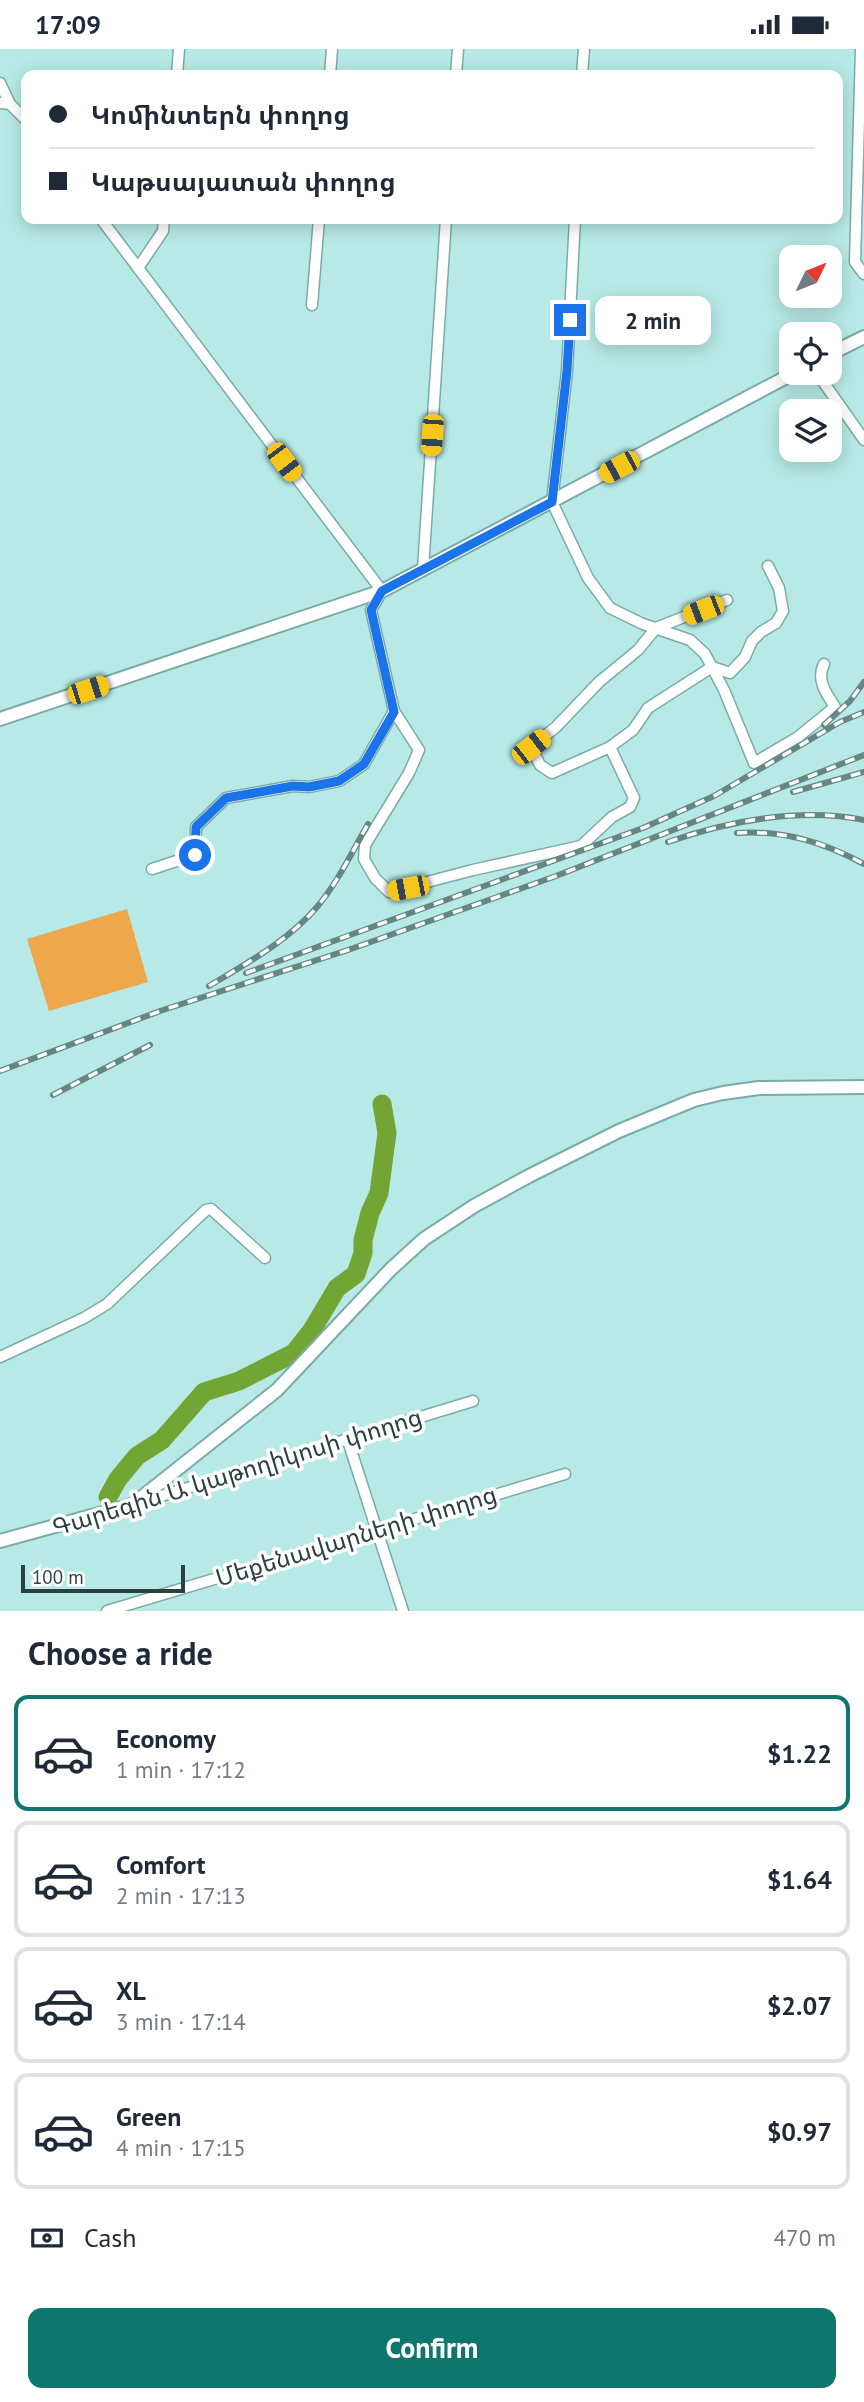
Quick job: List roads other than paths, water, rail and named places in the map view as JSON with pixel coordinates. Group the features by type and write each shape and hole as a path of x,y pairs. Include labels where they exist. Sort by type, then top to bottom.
{"street":[{"path":"177,70 179,49"},
{"path":"330,70 332,49"},
{"path":"456,70 458,49"},
{"path":"582,70 584,49"},
{"path":"861,49 855,262 864,274"},
{"path":"0,83 5,104 21,116"},
{"path":"105,224 382,591"},
{"path":"138,268 163,231 164,224"},
{"path":"312,305 319,224"},
{"path":"423,569 446,224"},
{"path":"575,224 567,371 552,502 588,578 610,608 690,640 705,654 724,690 754,763 798,737 835,707 821,684 824,664"},
{"path":"842,348 864,337"},
{"path":"0,719 382,591 779,381"},
{"path":"825,385 864,440"},
{"path":"712,667 730,673 745,657 752,641 776,623 783,611 779,588 768,566"},
{"path":"382,591 371,610 394,712 419,750 409,773 365,845 364,859 375,878 388,892 581,846 612,817 630,807 634,798 610,747"},
{"path":"712,667 648,708 634,730 610,747 552,773 540,765 531,747 556,727 599,681 638,650 656,628 727,600"},
{"path":"152,869 195,855 196,827 226,798 339,781 364,764 394,712"},
{"path":"132,1505 277,1390 391,1269 424,1239 474,1206 618,1131 694,1100 759,1087 864,1087"},
{"path":"0,1357 84,1318 107,1304 206,1210 212,1209 265,1258"},
{"name":"Գարեգին Ա կաթողիկոսի փողոց","path":"0,1541 132,1505 473,1401"},
{"path":"348,1441 403,1611"},
{"name":"Մեքենավարների փողոց","path":"107,1611 565,1474"}],"waterway":[{"path":"108,1497 118,1479 137,1456 162,1440 204,1392 239,1381 294,1353 312,1330 337,1288 356,1274 363,1253 363,1240 370,1213 379,1193 387,1133 382,1104"}],"railway":[{"path":"824,725 850,701 864,682"},
{"path":"246,973 643,828 714,796 840,722 864,712"},
{"path":"0,1071 160,1011 348,950 556,876 864,755"},
{"path":"793,792 864,772"},
{"path":"668,842 715,828 765,818 815,815 864,820"},
{"path":"209,986 266,951 306,919 332,887 368,824"},
{"path":"737,833 771,833 803,839 833,849 864,864"},
{"path":"53,1095 150,1045"}]}
